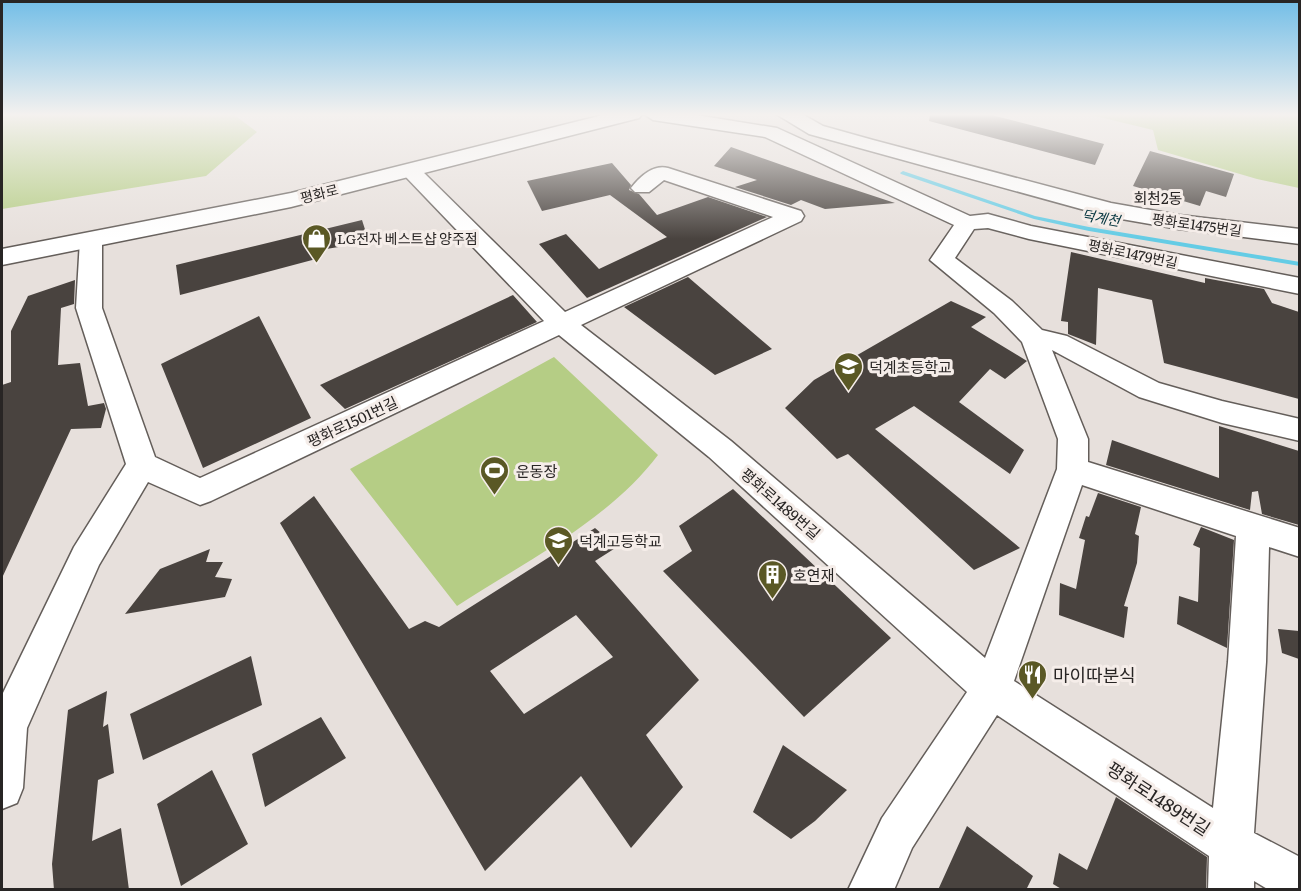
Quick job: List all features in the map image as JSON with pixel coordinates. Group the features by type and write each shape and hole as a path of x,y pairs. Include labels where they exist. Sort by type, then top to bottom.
{"main road":[{"name":"평화로","path":"2,257 233,213 471,156"},
{"name":"평화로1475번길","path":"907,156 1110,210 1179,222 1299,237"}],"street":[{"name":"평화로1479번길","path":"821,156 968,224 988,220 1096,246 1299,286"},
{"name":"평화로1489번길","path":"411,171 562,324 720,449 992,689 1231,845 1299,882"},
{"path":"562,324 793,216 661,172 642,188"},
{"path":"870,890 897,833 992,689 1072,469 1073,439 1034,338 1003,308 942,260 968,224"},
{"path":"2,788 7,727 86,557 142,465 89,308 92,240"},
{"name":"평화로1501번길","path":"142,465 200,492 562,324"},
{"path":"1034,338 1058,342 1149,390 1222,412 1299,430"},
{"path":"1072,469 1299,543"},
{"path":"1231,890 1231,845 1247,662 1253,528"}],"green space":[{"path":"2,156 230,156 206,176 2,209"},
{"path":"1177,156 1299,156 1299,188 1257,179"},
{"name":"운동장","path":"554,357 658,455 638,478 591,520 457,606 350,469"}],"building":[{"path":"723,156 755,156 895,203 825,209 801,200 791,205 735,187 757,180 714,166"},
{"path":"1059,156 1099,156 1095,165"},
{"path":"1148,156 1167,156 1234,174 1226,197 1206,191 1200,206 1133,186"},
{"path":"612,163 631,185 629,190 639,194 657,215 708,197 767,217 587,298 539,244 566,234 599,269 667,237 610,195 542,211 527,181"},
{"path":"362,220 369,242 314,251 316,259 180,295 176,265"},
{"path":"1071,252 1205,283 1205,278 1264,289 1272,303 1299,312 1299,399 1164,363 1152,300 1098,288 1096,345 1068,334 1068,322 1061,321"},
{"path":"688,277 772,349 715,375 624,307"},
{"path":"75,280 74,304 61,308 58,365 80,363 88,406 104,403 106,409 101,428 71,429 2,578 2,385 11,382 11,331 28,296"},
{"path":"513,295 537,322 345,409 320,385"},
{"path":"951,301 986,317 971,327 1027,361 1005,379 990,369 959,402 1024,450 1010,474 914,406 875,429 1020,548 974,570 848,454 837,459 785,408 814,380"},
{"path":"259,316 311,418 203,468 161,364"},
{"path":"1219,426 1299,451 1299,525 1262,514 1258,491 1252,492 1250,510 1106,465 1112,440 1219,478"},
{"name":"호연재","path":"733,489 891,638 804,717 663,571 692,551 679,526"},
{"path":"1098,493 1141,507 1135,534 1139,536 1137,563 1124,606 1128,607 1124,638 1059,615 1060,583 1076,589 1085,540 1079,538 1086,516 1089,517"},
{"path":"314,496 409,629 425,621 439,627 595,528 617,547 595,561 699,680 646,735 683,787 631,848 581,776 485,871 280,523","holes":["576,615 613,657 524,714 490,671"]},
{"path":"1201,527 1234,540 1227,648 1177,624 1179,596 1198,602 1200,548 1193,545"},
{"path":"210,549 206,562 223,562 215,577 232,579 225,597 125,614 160,569"},
{"path":"1278,629 1299,631 1299,659 1282,653"},
{"path":"251,656 262,705 143,760 130,714"},
{"path":"107,691 103,727 108,724 114,773 98,780 92,841 121,828 129,890 54,890 52,864 68,710"},
{"path":"321,717 346,758 265,807 252,754"},
{"path":"783,745 847,790 815,821 791,839 753,812"},
{"path":"212,770 248,844 181,886 157,804"},
{"path":"1116,797 1207,857 1206,890 1063,890 1053,884 1059,853 1087,870"},
{"path":"967,826 1033,876 1026,890 938,890"}],"waterway":[{"name":"덕계천","path":"903,173 1034,217 1089,229 1300,264"}],"place":[{"name":"LG전자 베스트샵 양주점","path":"316,264"},
{"name":"덕계초등학교","path":"848,392"},
{"name":"운동장","path":"495,496"},
{"name":"덕계고등학교","path":"558,566"},
{"name":"호연재","path":"772,600"},
{"name":"마이따분식","path":"1032,700"}],"district":[{"name":"회천2동","path":"1158,197"}]}
